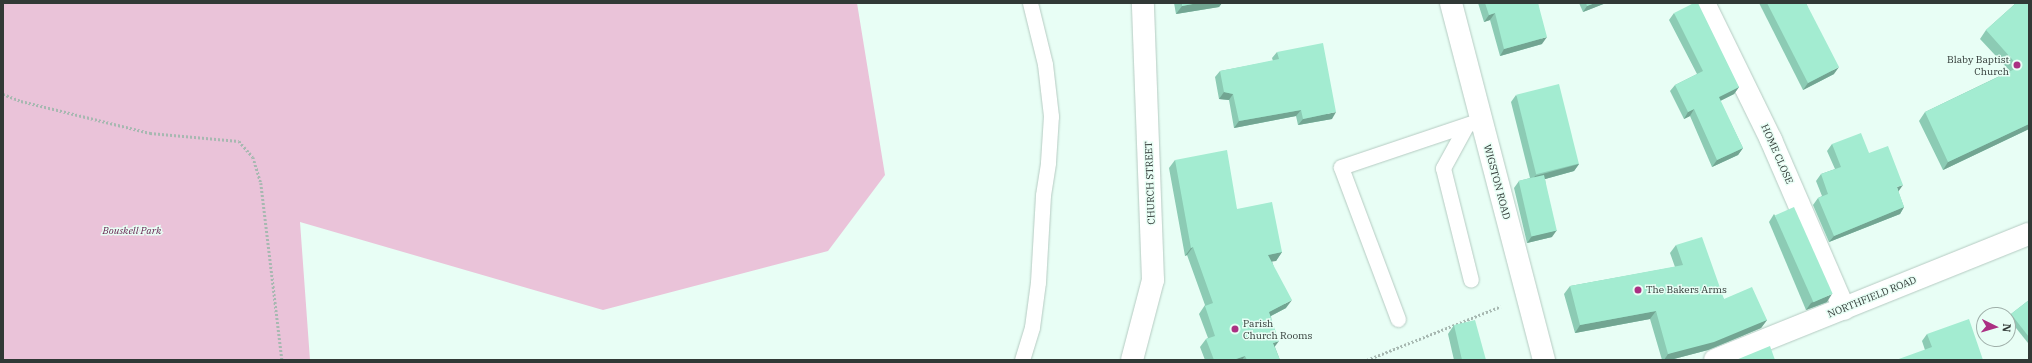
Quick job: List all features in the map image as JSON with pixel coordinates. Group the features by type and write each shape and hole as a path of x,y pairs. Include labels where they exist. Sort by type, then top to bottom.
{"street":[{"name":"CHURCH STREET","path":"1132,360 1153,280 1143,3"},
{"name":"WIGSTON ROAD","path":"1451,3 1473,123 1527,295 1544,360"},
{"name":"HOME CLOSE","path":"1704,3 1771,140 1844,308"},
{"name":"NORTHFIELD ROAD","path":"1715,360 2029,234"}],"lane":[{"path":"1022,360 1032,327 1038,282 1042,196 1048,162 1051,116 1045,64 1030,3"},
{"path":"1470,280 1443,168 1473,123"},
{"path":"1398,319 1341,167 1473,123"}],"path":[{"path":"3,94 21,101 150,133 239,141 253,157 261,183 282,360"},
{"path":"1367,360 1527,295"}],"green space":[{"name":"Bouskell Park","path":"3,3 857,3 885,175 828,251 603,310 300,222 310,360 3,360"}],"building":[{"path":"1182,3 1198,3 1182,6"},
{"path":"1485,3 1538,3 1547,37 1504,49 1495,13 1489,15"},
{"path":"1586,3 1595,3 1587,6"},
{"path":"1694,3 1698,3 1739,87 1719,97 1743,148 1717,160 1694,109 1688,112 1675,85 1703,71 1674,13"},
{"path":"1767,3 1806,3 1839,67 1808,83"},
{"path":"2016,3 2029,3 2029,124 1948,162 1925,112 2019,67 1986,30"},
{"path":"1323,43 1336,112 1303,119 1301,110 1239,121 1233,94 1224,92 1220,71 1279,59 1277,52"},
{"path":"1559,84 1579,164 1536,174 1516,95"},
{"path":"1861,133 1869,153 1888,146 1903,185 1897,187 1904,207 1834,236 1818,198 1828,194 1821,174 1841,167 1832,144"},
{"path":"1227,150 1237,209 1272,202 1282,252 1268,255 1292,300 1269,312 1279,341 1273,343 1280,360 1247,360 1245,356 1233,360 1214,360 1206,339 1215,336 1205,306 1213,303 1193,247 1191,248 1175,160"},
{"path":"1544,175 1557,231 1531,236 1519,181"},
{"path":"1794,207 1833,294 1813,302 1775,216"},
{"path":"1702,237 1724,299 1752,287 1767,320 1714,342 1668,354 1656,311 1580,325 1570,286 1683,265 1676,245"},
{"path":"2029,300 2029,337 2016,320 2016,310"},
{"path":"1969,319 1976,340 1976,347 1979,347 1983,360 1896,360 1932,347 1927,334"},
{"path":"1475,320 1486,360 1462,360 1454,325"},
{"path":"1770,346 1775,360 1736,360"}],"place":[{"name":"Blaby Baptist Church","path":"2017,65"},
{"name":"The Bakers Arms","path":"1638,290"},
{"name":"Parish Church Rooms","path":"1235,329"}]}
